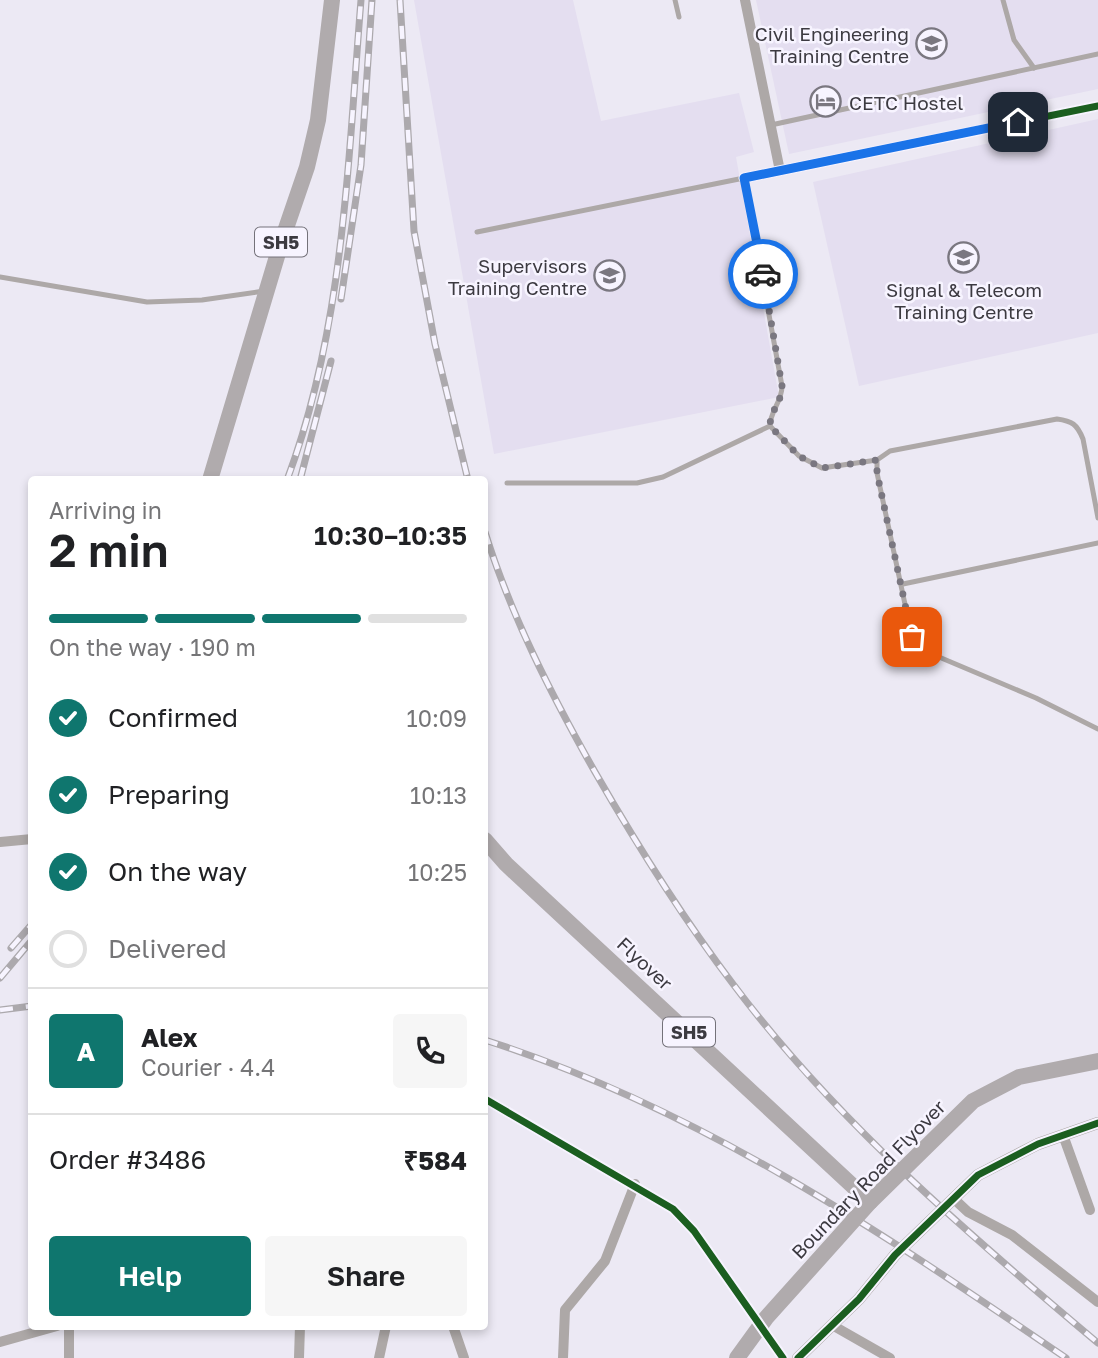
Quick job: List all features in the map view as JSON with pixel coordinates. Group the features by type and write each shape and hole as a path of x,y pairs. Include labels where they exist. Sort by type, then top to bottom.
{"main road":[{"name":"SH5","path":"211,476 312,147 332,0"},
{"name":"Flyover","path":"488,843 506,864 870,1202"},
{"name":"Boundary Road Flyover","path":"737,1358 766,1318 870,1202 973,1101 1019,1077 1098,1061"}],"street":[{"path":"745,0 780,171"},
{"path":"744,178 1098,106"},
{"path":"0,842 28,839"},
{"path":"488,1101 635,1184 673,1209 694,1231 783,1358"},
{"path":"797,1358 859,1299 895,1255 978,1175 1038,1144 1098,1123"},
{"path":"1063,1135 1090,1210"},
{"path":"563,1358 565,1310 605,1261 635,1184"},
{"path":"953,1198 968,1212 1012,1235 1098,1302"},
{"path":"832,1325 890,1358"},
{"path":"0,1342 43,1330"},
{"path":"69,1330 69,1358"},
{"path":"299,1358 300,1330"},
{"path":"379,1358 385,1330"},
{"path":"454,1330 464,1358"}],"lane":[{"path":"675,0 679,17"},
{"path":"1003,0 1014,40 1034,68"},
{"path":"771,125 1098,54"},
{"path":"477,232 744,178 782,386 781,399 773,411 770,426"},
{"path":"0,277 147,302 202,300 267,290"},
{"path":"770,426 799,456 822,468 877,460 890,451 1056,419 1072,421 1083,439 1098,518"},
{"path":"507,483 637,482 663,477 770,426"},
{"path":"877,460 877,473 903,584 912,637 920,649 1036,698 1098,729"},
{"path":"903,584 1098,543"}],"shaded area":[{"name":"Supervisors Training Centre","path":"414,0 573,0 601,121 739,93 754,152 736,157 779,397 494,454"},
{"name":"Civil Engineering Training Centre","path":"756,0 1098,0 1098,89 789,154"},
{"name":"Signal & Telecom Training Centre","path":"1098,119 1098,333 859,386 813,182"}],"railway":[{"path":"288,476 321,363 332,304 347,182 361,0"},
{"path":"341,299 361,165 372,0"},
{"path":"400,0 414,231 435,344 467,476"},
{"path":"301,476 331,361"},
{"path":"488,541 520,625 579,743 661,880 733,984 773,1034 859,1129 1000,1260 1098,1343"},
{"path":"11,948 28,929"},
{"path":"0,978 28,945"},
{"path":"0,1010 28,1006"},
{"path":"488,1041 564,1068 640,1101 787,1178 928,1265 1066,1358"}],"cycle path":[{"path":"744,178 1098,106"},
{"path":"488,1101 673,1209 694,1231 783,1358"},
{"path":"798,1358 859,1299 895,1255 978,1175 1038,1144 1098,1123"}],"way so far":[{"path":"763,274 782,386 781,399 773,411 770,426 809,464 829,468 877,460 877,473 903,584 912,637"}],"place":[{"name":"Civil Engineering Training Centre","path":"932,44"},
{"name":"CETC Hostel","path":"826,102"},
{"name":"Signal & Telecom Training Centre","path":"964,258"},
{"name":"Supervisors Training Centre","path":"610,276"}],"route":[{"path":"763,274 744,178 1018,122"}]}
